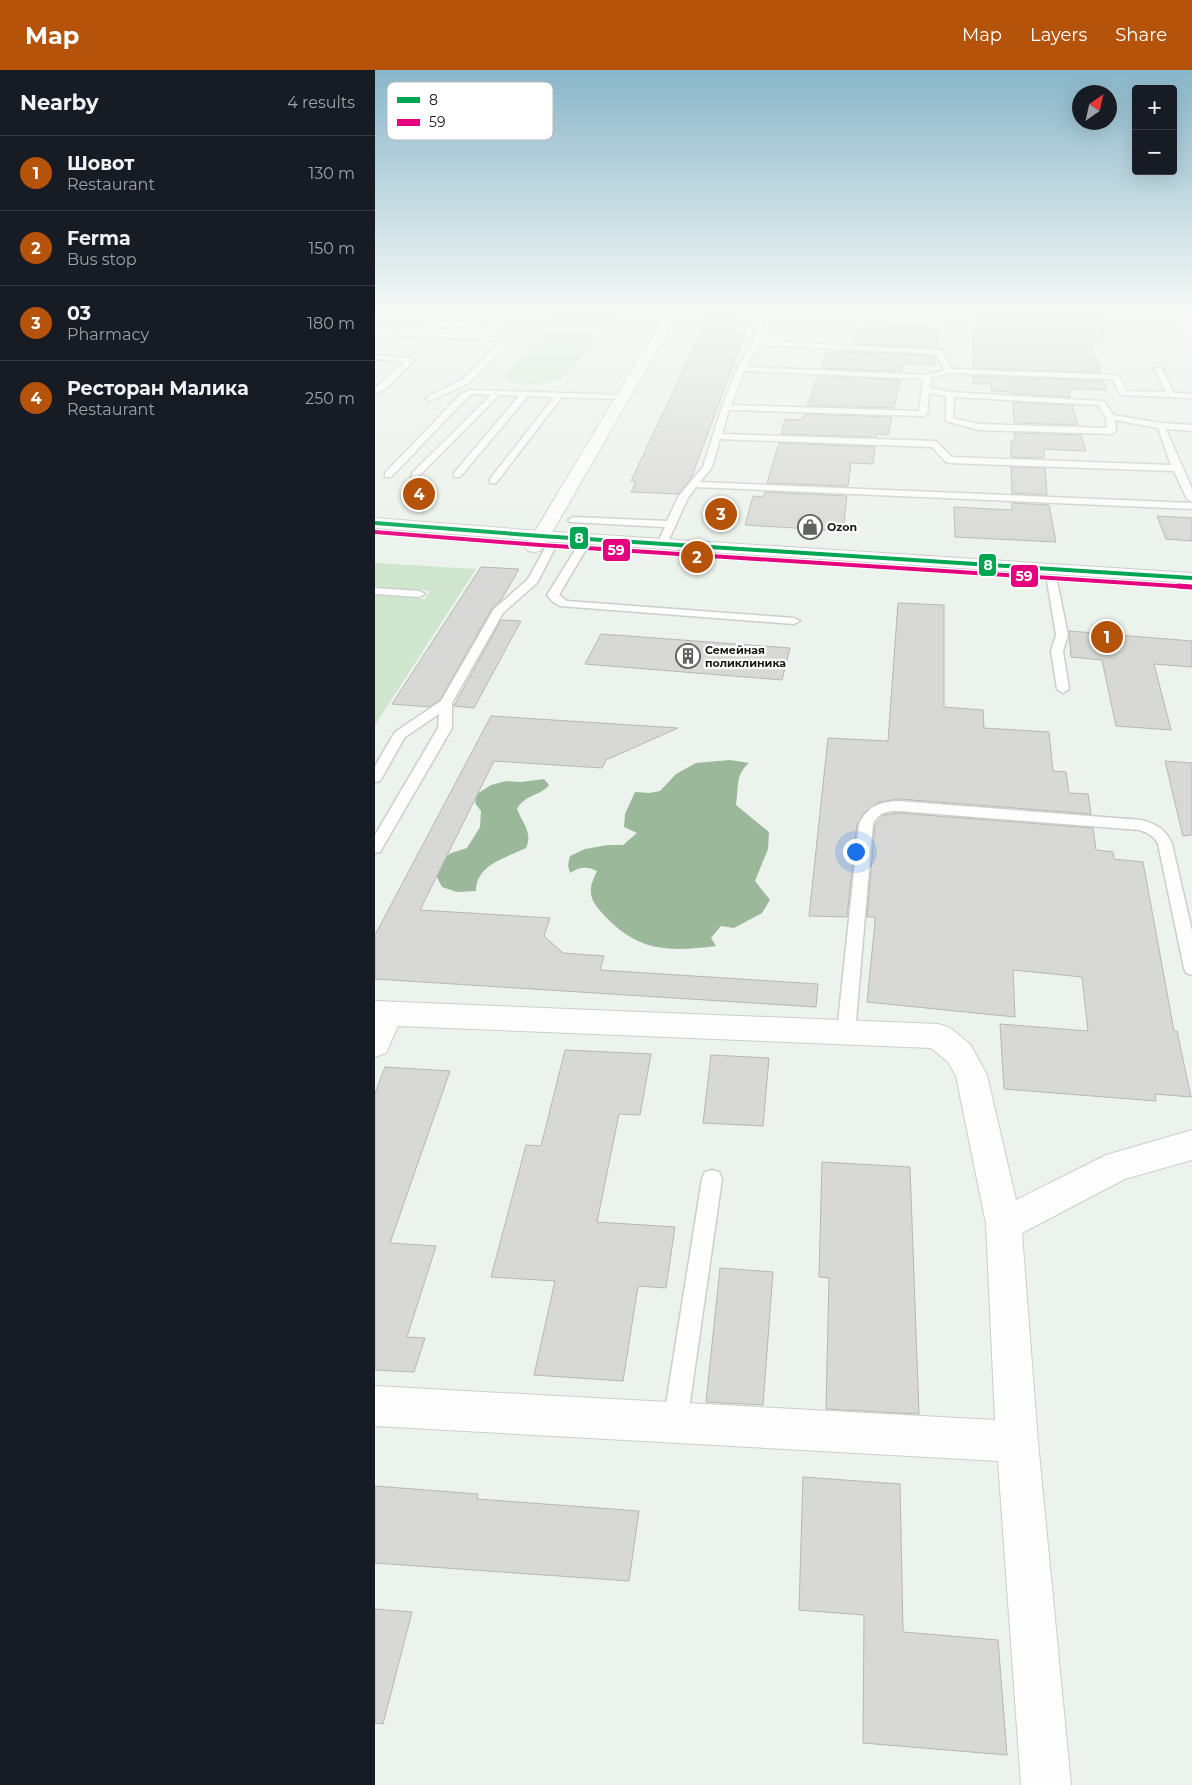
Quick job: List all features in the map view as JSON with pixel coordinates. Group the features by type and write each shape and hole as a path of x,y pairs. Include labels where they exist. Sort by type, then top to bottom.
{"street":[{"path":"542,544 625,392"},
{"path":"375,523 542,544"},
{"path":"375,535 542,544 662,544 1192,578"},
{"path":"584,544 1052,581 1192,590"},
{"path":"375,1044 382,1013 938,1036 959,1053 971,1075 1004,1224 1017,1442 1046,1785"},
{"path":"1004,1224 1118,1166 1192,1145"},
{"path":"375,1406 1017,1442"}],"lane":[{"path":"430,399 444,392"},
{"path":"388,474 464,396 472,392"},
{"path":"473,392 622,397"},
{"path":"662,544 683,497 707,467 732,392"},
{"path":"726,407 923,414 927,392"},
{"path":"939,392 950,394 1112,398 1171,395 1192,396"},
{"path":"950,394 949,419 979,428 1112,431 1110,417 1113,392"},
{"path":"415,475 497,393"},
{"path":"457,475 525,393"},
{"path":"493,481 560,395"},
{"path":"1110,417 1161,426 1192,428"},
{"path":"1161,426 1177,468 1192,499"},
{"path":"716,436 934,444 949,460 1177,468"},
{"path":"692,484 1192,506"},
{"path":"573,520 671,524"},
{"path":"375,778 400,735 446,703 498,611 533,581 542,544"},
{"path":"584,544 553,595 557,600 565,604 794,621"},
{"path":"1052,581 1062,635 1057,651 1063,689"},
{"path":"375,591 419,594"},
{"path":"375,848 445,728 446,703"},
{"path":"846,1032 866,824 870,814 880,806 1141,825 1153,828 1163,835 1192,968"},
{"path":"675,1423 712,1179"}],"shaded area":[{"path":"375,563 476,569 375,725 375,595 425,599 430,591 375,586"},
{"path":"730,760 749,763 741,772 736,805 769,832 768,849 755,881 770,900 762,913 734,928 721,926 711,938 716,946 669,949 642,943 629,936 604,915 595,904 591,894 592,884 597,871 583,868 570,873 568,865 570,856 585,849 608,845 623,845 637,833 624,827 625,814 635,792 649,793 660,791 676,774 696,763"},
{"path":"544,779 549,785 546,789 524,800 517,809 528,833 526,848 501,859 486,869 477,882 476,891 457,892 442,887 435,873 438,863 451,853 467,848 480,827 481,811 475,803 477,794 491,785 506,781 521,782"}],"building":[{"path":"673,392 723,392 691,479 678,494 631,492 636,481 631,481"},
{"path":"812,392 897,392 894,408 807,406"},
{"path":"1012,392 1069,392 1070,397 1013,394"},
{"path":"1013,402 1072,405 1078,425 1014,423"},
{"path":"804,414 892,417 888,435 877,434 877,437 781,434 785,419 802,420"},
{"path":"1014,433 1081,435 1086,451 1044,449 1044,458 1011,457 1011,441 1015,441"},
{"path":"779,443 875,447 873,464 851,463 848,486 767,483"},
{"path":"1011,467 1045,468 1047,495 1012,493"},
{"path":"765,492 847,496 843,531 745,525 753,496 763,497"},
{"path":"1012,503 1049,505 1056,542 955,537 954,507 1012,510"},
{"path":"1157,516 1192,518 1192,541 1166,539"},
{"path":"481,567 519,569 501,600 492,608 440,700 429,707 392,704"},
{"path":"898,603 944,605 944,707 983,710 984,728 1049,732 1053,771 1066,772 1069,793 1088,794 1091,814 899,799 879,802 865,812 857,824 847,917 809,916 828,738 888,741"},
{"path":"501,620 521,621 474,708 454,706"},
{"path":"1069,631 1192,641 1192,667 1154,664 1171,730 1116,726 1102,660 1071,657"},
{"name":"Семейная поликлиника","path":"601,634 790,648 782,680 585,664"},
{"path":"491,716 678,728 606,760 602,768 494,761 420,910 550,918 544,936 563,953 604,956 600,970 818,984 816,1007 375,979 375,935"},
{"path":"1165,761 1192,763 1192,835 1183,836"},
{"path":"899,813 1093,828 1096,850 1113,852 1114,859 1143,862 1174,1031 1177,1031 1191,1097 1155,1094 1156,1101 1004,1089 1000,1024 1088,1031 1082,977 1013,970 1015,1017 867,1002 875,922 875,917 867,917 875,825 884,815"},
{"path":"565,1050 651,1054 640,1115 619,1114 597,1222 675,1227 666,1288 638,1286 623,1381 534,1375 555,1281 491,1277 526,1145 541,1146"},
{"path":"711,1055 769,1058 763,1126 703,1123"},
{"path":"385,1067 450,1071 390,1243 436,1246 407,1337 425,1338 414,1372 375,1370 375,1093"},
{"path":"822,1162 910,1167 919,1414 826,1409 829,1278 819,1277"},
{"path":"720,1268 773,1272 763,1405 706,1402"},
{"path":"803,1477 900,1484 903,1632 998,1640 1007,1755 863,1743 864,1615 799,1610"},
{"path":"375,1486 478,1494 477,1499 639,1511 629,1581 375,1563"},
{"path":"375,1609 412,1612 383,1724 375,1723"}],"transit line":[{"name":"8","path":"375,523 541,536 1192,578"},
{"name":"59","path":"375,532 540,545 1191,587"}],"place":[{"name":"Ресторан Малика","path":"419,494"},
{"name":"03","path":"721,514"},
{"name":"Ozon","path":"810,527"},
{"name":"Ferma","path":"697,557"},
{"name":"Шовот","path":"1107,637"},
{"name":"Семейная поликлиника","path":"688,656"}]}
